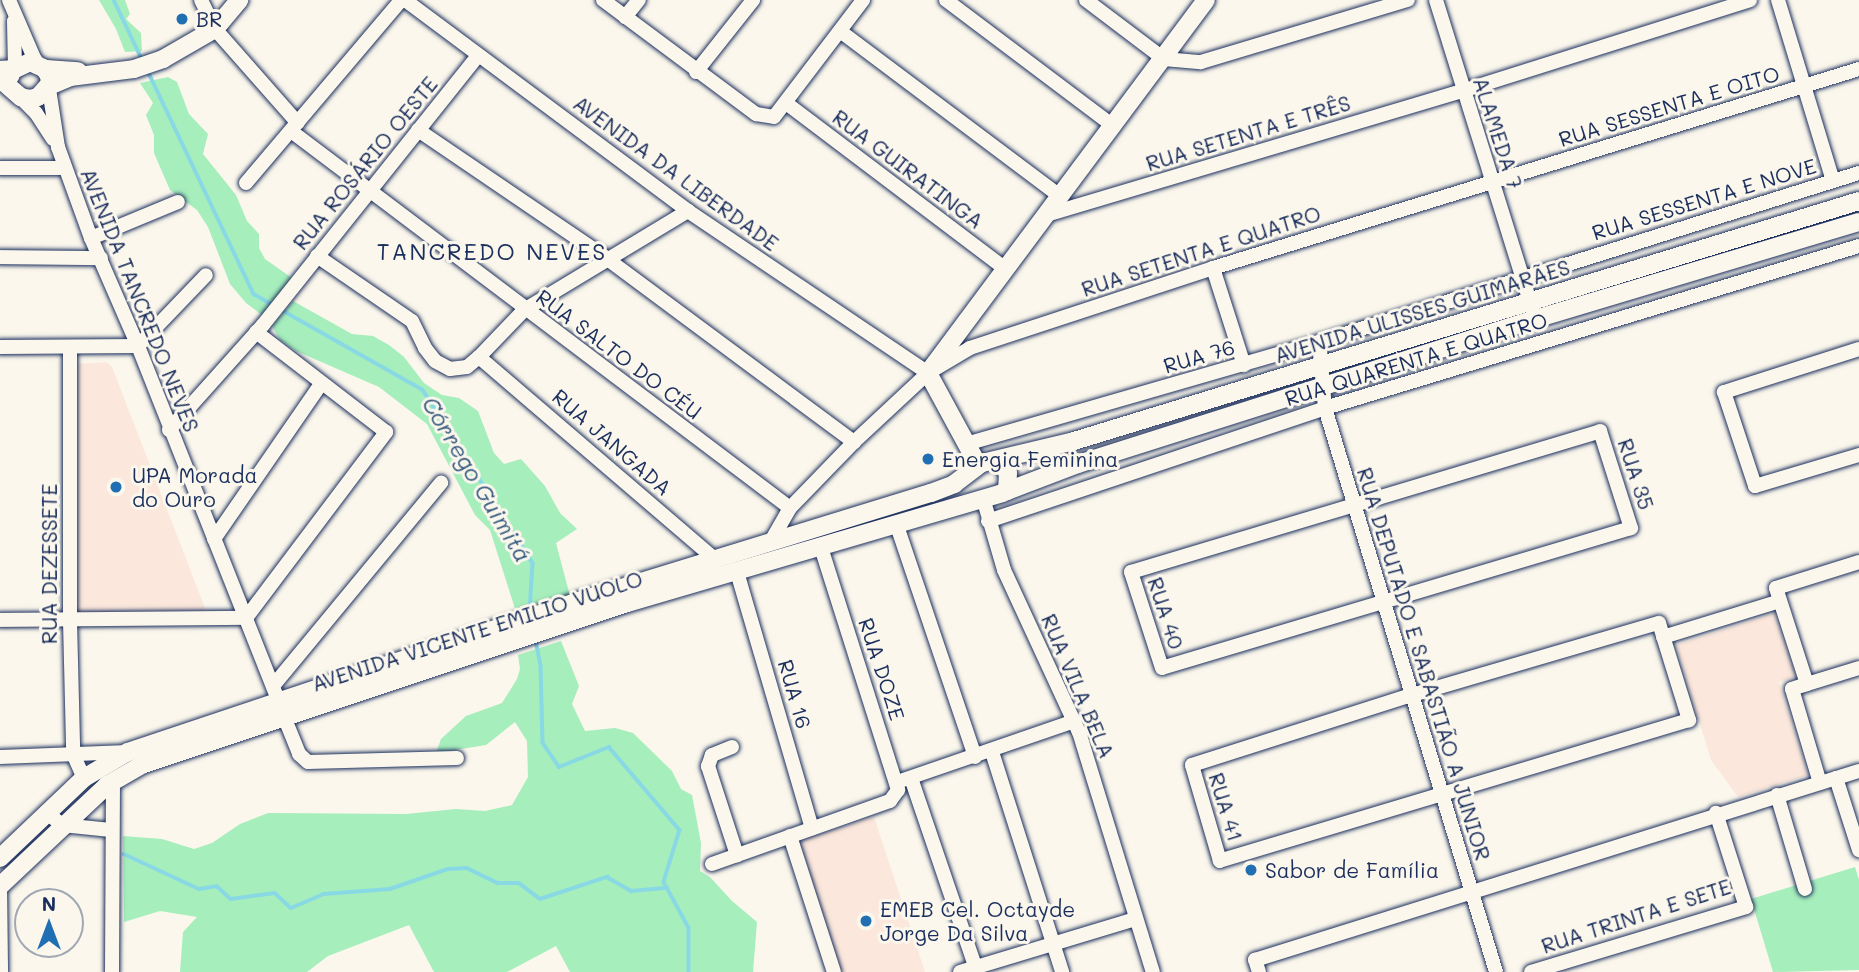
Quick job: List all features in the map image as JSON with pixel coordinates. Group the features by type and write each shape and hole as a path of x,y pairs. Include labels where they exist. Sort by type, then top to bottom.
{"main road":[{"path":"103,72 41,66 30,62 5,73 18,94 34,98 47,87 70,77 134,69 163,59 215,29 239,0"},
{"path":"983,498 977,490 975,469 966,444 928,373 1206,0"},
{"name":"AVENIDA ULISSES GUIMARÃES","path":"1006,491 1078,464 1321,387 1533,310 1859,201"},
{"name":"AVENIDA ULISSES GUIMARÃES","path":"998,460 1074,441 1319,367 1859,222"},
{"path":"998,460 1008,474 1006,491"},
{"name":"AVENIDA VICENTE EMILIO VUOLO","path":"0,886 62,825 113,782 141,765 285,719 504,635 716,560 931,493 998,460"},
{"name":"AVENIDA VICENTE EMILIO VUOLO","path":"554,618 737,572 1006,491"},
{"name":"AVENIDA VICENTE EMILIO VUOLO","path":"0,858 84,778 128,752 276,694 504,635"}],"street":[{"name":"RUA SALTO DO CÉU","path":"201,0 215,29 294,127 371,192 524,310 790,508"},
{"name":"AVENIDA DA LIBERDADE","path":"403,0 688,211 928,373"},
{"path":"246,183 403,0"},
{"path":"603,0 696,72 756,114 774,117 863,0"},
{"path":"625,18 639,0"},
{"path":"696,72 753,0"},
{"path":"946,0 1113,126"},
{"path":"1086,0 1164,59 1201,62 1408,0"},
{"name":"ALAMEDA 7","path":"1436,0 1462,91 1533,310"},
{"name":"RUA SETENTA E TRÊS","path":"1046,215 1462,91 1711,5 1750,0"},
{"path":"1778,0 1832,181"},
{"path":"11,6 47,76 58,147"},
{"path":"5,73 11,6"},
{"path":"840,31 1060,196"},
{"name":"RUA ROSÁRIO OESTE","path":"260,328 478,56"},
{"name":"RUA SESSENTA E OITO","path":"1492,183 1859,69"},
{"path":"18,94 36,113 58,147"},
{"name":"RUA GUIRATINGA","path":"786,103 1004,268"},
{"path":"418,130 606,258 854,442"},
{"name":"AVENIDA TANCREDO NEVES","path":"58,147 90,238 138,346 169,430 276,694"},
{"path":"0,168 65,168"},
{"name":"RUA SESSENTA E NOVE","path":"1522,278 1859,173"},
{"name":"RUA SETENTA E QUATRO","path":"770,543 790,508 854,442 928,373 970,348 1213,268 1492,183"},
{"path":"90,238 178,202"},
{"path":"317,256 411,321 435,361 450,369 467,367 480,357 524,310 606,258 688,211"},
{"name":"RUA QUARENTA E QUATRO","path":"988,520 1325,408 1859,246"},
{"path":"0,257 101,258"},
{"path":"1213,268 1244,365"},
{"path":"0,347 138,346 206,275"},
{"name":"RUA 76","path":"966,444 1244,365 1522,278"},
{"path":"0,621 246,618 386,432 321,383 260,328 169,430"},
{"name":"RUA DEPUTADO E SABASTIÃO A JUNIOR","path":"1318,342 1325,408 1496,972"},
{"name":"RUA DEZESSETE","path":"70,347 69,621 74,756 84,778"},
{"path":"1859,349 1724,392 1755,486 1859,455"},
{"name":"RUA JANGADA","path":"480,357 716,560"},
{"path":"214,539 321,383"},
{"name":"RUA 35","path":"1354,505 1601,431 1631,528 1383,602"},
{"path":"276,694 441,483"},
{"name":"RUA VILA BELA","path":"983,498 1004,570 1074,721 1153,972"},
{"name":"RUA 40","path":"1354,505 1131,572 1162,668 1383,602"},
{"path":"896,523 975,757"},
{"name":"RUA DOZE","path":"821,547 896,782"},
{"path":"1807,684 1776,588 1859,562"},
{"name":"RUA 16","path":"737,572 812,828"},
{"path":"1663,637 1780,601"},
{"path":"1412,695 1659,623 1689,720 1443,796"},
{"path":"1820,783 1792,689 1859,668"},
{"name":"RUA 41","path":"1412,695 1192,765 1220,861 1443,796"},
{"path":"285,719 299,754 315,763 457,758"},
{"path":"712,864 890,801 898,790 896,782 992,752 1074,721"},
{"path":"732,747 712,755 708,766 737,855"},
{"path":"0,757 128,752"},
{"path":"992,752 1062,972"},
{"path":"1259,972 1255,960 1716,813 1859,771"},
{"path":"911,778 977,970"},
{"path":"1836,778 1859,850"},
{"path":"112,972 113,782"},
{"path":"1777,795 1805,889"},
{"path":"46,812 62,825 111,830"},
{"name":"RUA TRINTA E SETE","path":"1531,972 1746,907 1716,813"},
{"path":"790,836 834,972"},
{"path":"0,886 1,972"},
{"path":"960,972 977,970 1136,919"}],"shaded area":[{"name":"UPA Morada do Ouro","path":"107,362 112,367 205,608 203,615 78,613 74,605 74,368 78,364"},
{"path":"1774,613 1796,677 1779,682 1808,775 1738,797 1711,760 1676,645"},
{"name":"EMEB Cel. Octayde Jorge Da Silva","path":"874,817 925,972 841,972 798,841"}],"green space":[{"path":"99,0 125,0 130,14 126,19 141,33 142,51 125,52 116,29"},
{"path":"168,77 177,82 189,114 208,134 203,154 236,195 247,221 259,234 259,248 265,259 292,278 262,315 246,303 230,284 208,227 197,210 170,190 154,153 154,135 146,115 153,103 140,83"},
{"path":"293,301 352,334 373,336 389,345 404,357 424,383 442,395 459,398 478,411 494,453 504,464 521,459 545,486 560,513 577,529 556,543 570,596 517,615 490,530 475,515 427,424 379,387 296,351 280,340 272,326"},
{"path":"561,641 579,686 572,704 585,731 615,728 633,733 672,771 681,789 692,795 701,843 700,871 710,877 732,901 757,922 753,972 570,972 556,946 507,972 434,972 409,925 328,956 307,972 180,972 183,932 197,917 160,911 124,922 123,836 162,839 194,849 212,843 240,824 268,813 406,814 456,809 485,811 512,805 528,777 527,741 515,722 486,745 436,753 441,739 466,716 502,703 517,679 520,669 518,655"},
{"path":"1855,867 1859,880 1859,970 1773,972 1751,899"}],"waterway":[{"name":"Córrego Guimitá","path":"114,0 143,61"},
{"name":"Córrego Guimitá","path":"148,71 254,294 273,305"},
{"name":"Córrego Guimitá","path":"280,309 423,390 533,563 530,612"},
{"name":"Córrego Guimitá","path":"536,640 541,665 543,743 559,767 609,747 680,830 664,882 689,928 689,972"},
{"path":"124,854 199,889 217,886 231,899 275,893 291,908 324,894 390,889 448,869 467,868 498,883 519,883 540,899 607,877 631,891 667,888"}],"place":[{"name":"BR","path":"182,19"},
{"name":"Energia Feminina","path":"928,459"},
{"name":"UPA Morada do Ouro","path":"116,487"},
{"name":"Sabor de Família","path":"1251,870"},
{"name":"EMEB Cel. Octayde Jorge Da Silva","path":"866,921"}],"district":[{"name":"TANCREDO NEVES","path":"492,251"}]}
